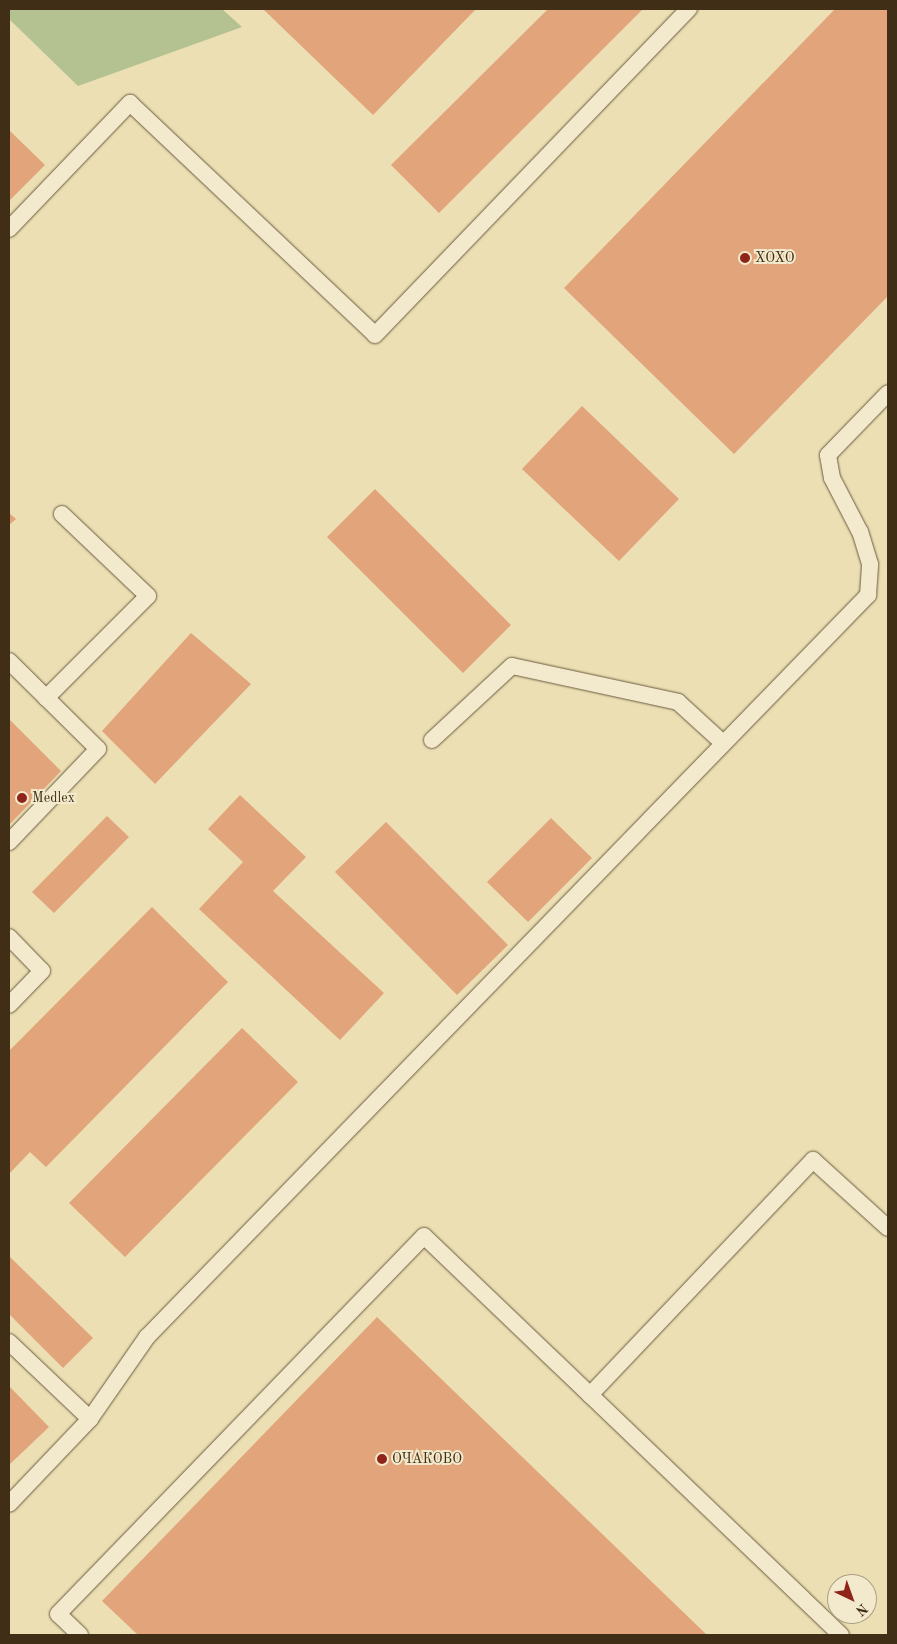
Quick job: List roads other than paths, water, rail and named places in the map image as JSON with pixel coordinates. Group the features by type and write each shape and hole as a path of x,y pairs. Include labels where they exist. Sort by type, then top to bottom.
{"lane":[{"path":"9,229 130,103 375,335 689,9"},
{"path":"9,1504 90,1419 147,1337 868,595 870,564 860,532 832,478 828,455 888,393"},
{"path":"46,698 148,596 62,514"},
{"path":"9,661 98,749 9,842"},
{"path":"432,740 512,666 678,702 724,743"},
{"path":"9,937 42,971 9,1005"},
{"path":"590,1395 812,1160 888,1228"},
{"path":"80,1635 58,1614 424,1236 841,1635"},
{"path":"9,1342 90,1419"}],"place":[{"name":"XOXO","path":"745,258"},
{"name":"Medlex","path":"22,798"},
{"name":"ОЧАКОВО","path":"382,1459"}]}
